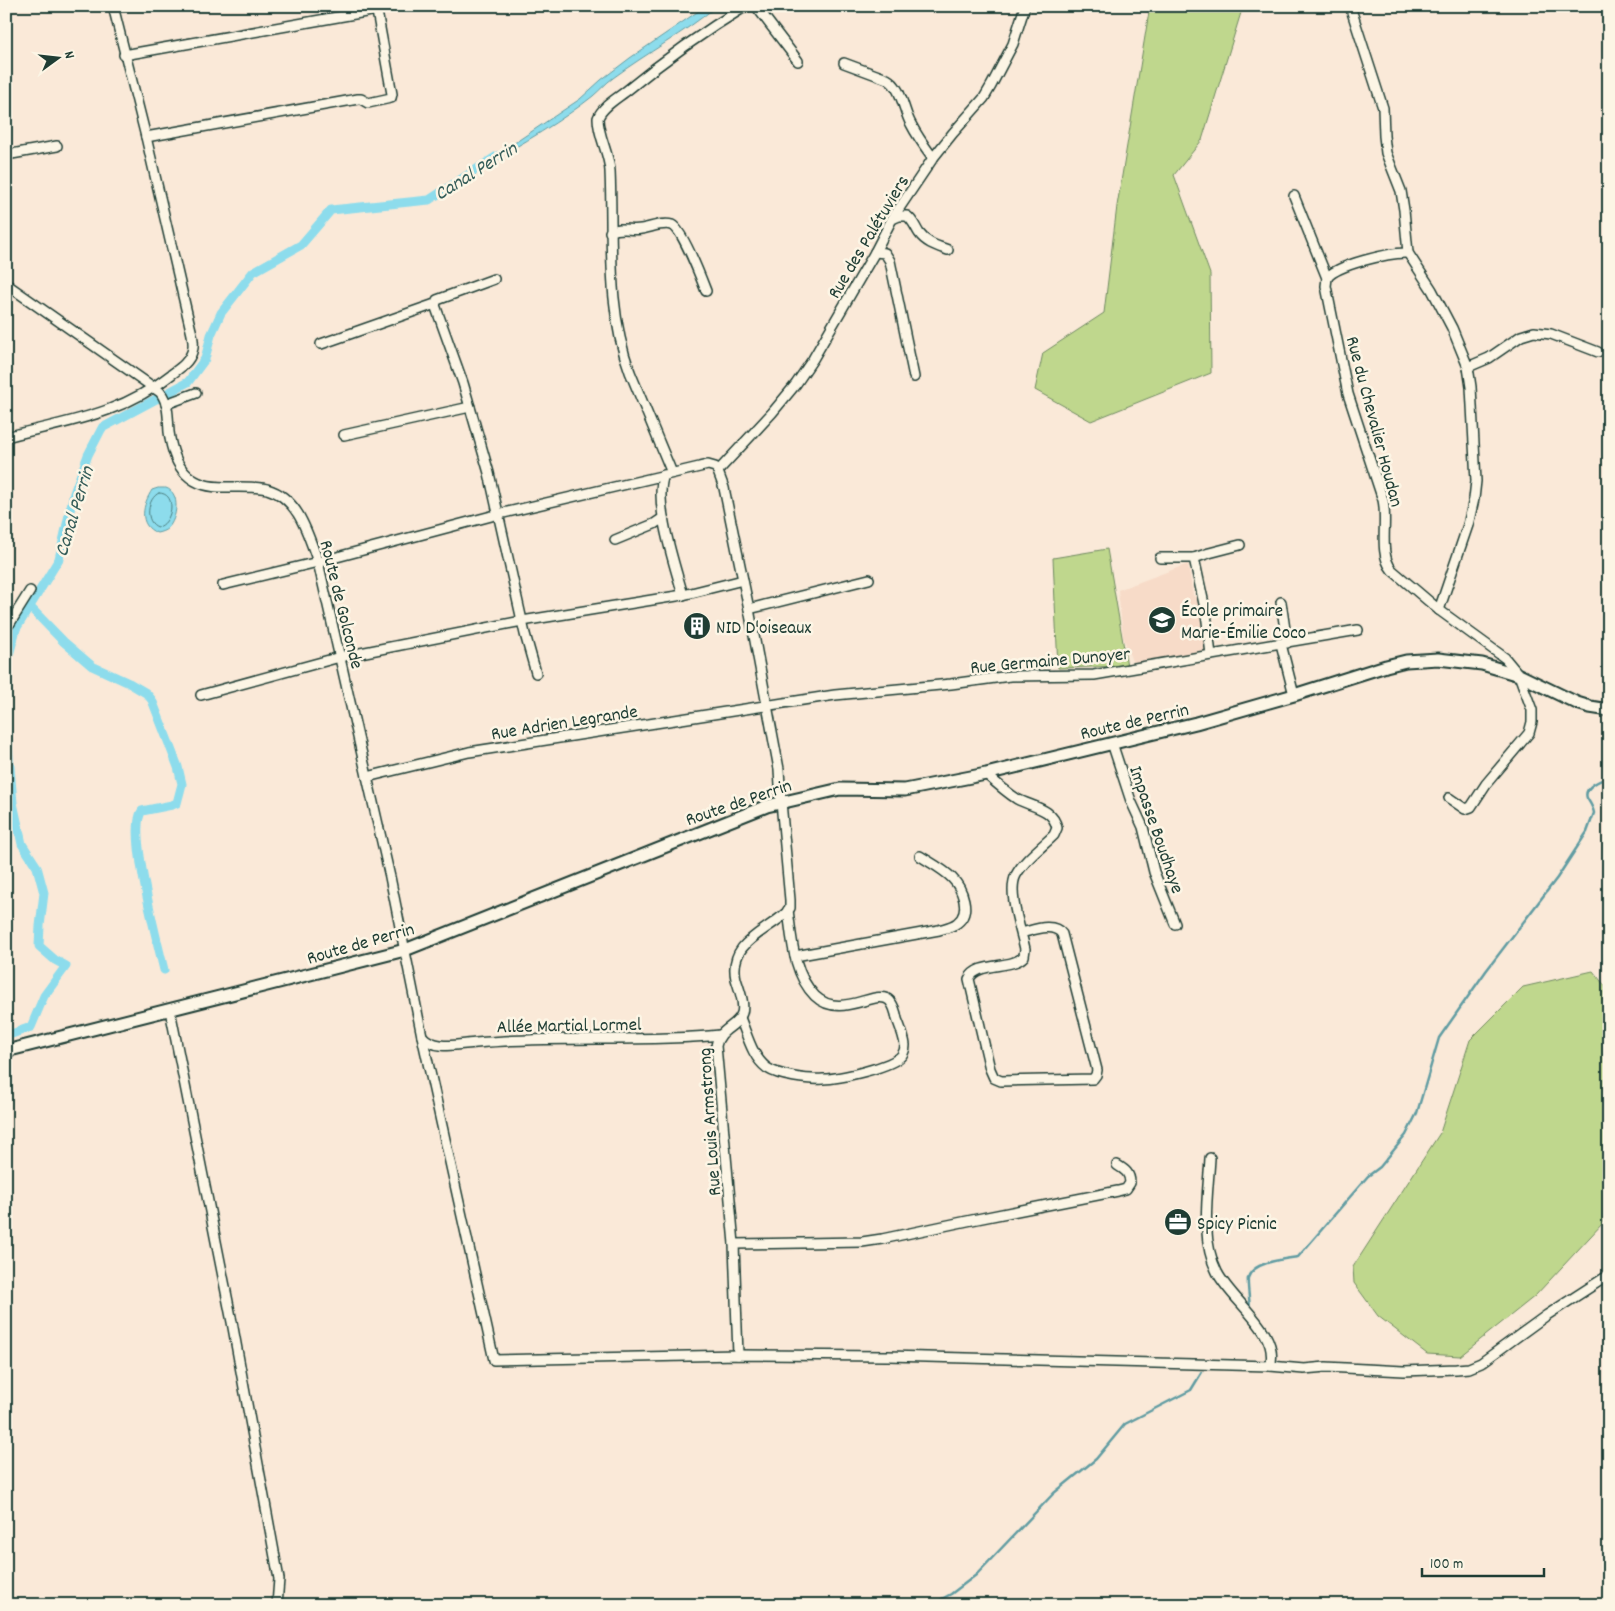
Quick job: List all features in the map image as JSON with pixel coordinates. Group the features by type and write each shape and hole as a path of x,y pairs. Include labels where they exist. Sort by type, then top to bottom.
{"main road":[{"name":"Route de Perrin","path":"6,1050 405,950 748,813 781,802 840,789 905,790 986,774 1196,723 1386,666 1422,659 1452,659 1482,664 1519,676 1577,703 1609,710"}],"street":[{"path":"6,437 99,414 125,404 155,388 187,362 192,352 194,343 113,6"},
{"path":"668,474 624,357 616,307 610,232 609,165 598,124 599,114 693,39 746,6"},
{"path":"756,6 798,61"},
{"name":"Rue des Palétuviers","path":"718,471 759,428 796,384 813,359 892,219 933,158 984,98 1013,44 1024,6"},
{"path":"1350,6 1383,108 1386,152 1401,191 1408,253 1445,314 1468,367 1472,386 1476,481 1474,499 1468,525 1439,610"},
{"path":"124,55 376,8 391,98 368,103 360,99 146,137"},
{"path":"844,63 893,82 911,124 933,158"},
{"path":"6,155 57,146"},
{"name":"Rue du Chevalier Houdan","path":"1294,196 1326,278 1348,394 1385,507 1386,562 1392,570 1439,610 1505,658 1519,676 1532,710 1529,734 1486,784 1471,807 1465,809 1449,798"},
{"path":"892,219 899,216 907,216 913,221 921,236 929,242 948,250"},
{"path":"610,232 621,228 636,230 660,225 674,226 682,235 706,291"},
{"path":"875,252 885,254 890,262 914,377"},
{"path":"1326,278 1332,272 1345,266 1392,254 1408,253"},
{"path":"321,344 435,304 437,300 446,296 494,279"},
{"name":"Route de Golconde","path":"6,284 155,388 162,395 166,404 173,451 186,474 200,484 207,486 268,489 291,504 302,520 318,562 368,776 422,1036 494,1360 738,1355"},
{"path":"435,304 470,407 499,514 522,622 536,673"},
{"path":"1468,367 1489,358 1521,336 1534,332 1551,334 1598,352"},
{"path":"166,404 196,393"},
{"path":"344,435 470,407"},
{"path":"223,585 499,514 708,465 715,467 724,488 779,769 790,900 788,910 798,968 815,996 828,1004 834,1006 849,1005 882,997 890,1002 905,1044 902,1056 844,1077 815,1079 770,1070 758,1059 740,1018 742,1007 735,970 739,952 748,941 783,916 788,910"},
{"path":"668,474 660,488 663,518 683,595"},
{"path":"615,540 654,524 663,518"},
{"path":"1160,558 1194,558 1240,545"},
{"path":"1194,558 1206,612 1211,655"},
{"path":"749,609 869,579"},
{"path":"201,695 340,657 522,622 683,595 743,580"},
{"path":"6,627 30,591"},
{"path":"1281,602 1284,643 1294,695"},
{"name":"Rue Germaine Dunoyer","path":"768,706 835,695 951,684 1010,676 1094,675 1358,630"},
{"name":"Rue Adrien Legrande","path":"368,776 469,752 768,706"},
{"name":"Impasse Boudhaye","path":"1112,743 1131,801 1144,830 1154,872 1176,924"},
{"path":"986,774 999,787 1018,799 1048,812 1054,818 1057,830 1016,875 1013,884 1013,899 1021,933 1025,949 1022,958 1018,961 977,970 969,979 993,1076 996,1080 1005,1082 1093,1079 1096,1075 1096,1070 1062,934 1057,929 1052,928 1021,933"},
{"path":"795,956 939,930 957,923 963,914 964,907 964,900 960,889 944,871 920,856"},
{"path":"170,1010 230,1312 279,1579 277,1605"},
{"name":"Rue Louis Armstrong","path":"738,1355 734,1244 716,1042 720,1035 740,1018"},
{"name":"Allée Martial Lormel","path":"422,1036 431,1043 447,1046 521,1039 687,1038 720,1035"},
{"path":"1210,1158 1207,1215 1210,1254 1216,1271 1225,1286 1254,1318 1266,1335 1272,1351 1270,1366"},
{"path":"734,1244 862,1242 1118,1192 1126,1189 1130,1182 1127,1172 1117,1165"},
{"path":"738,1355 888,1356 1304,1368 1326,1367 1404,1371 1469,1368 1481,1363 1540,1320 1609,1275"}],"shaded area":[{"name":"École primaire Marie-Émilie Coco","path":"1188,564 1193,595 1201,602 1207,652 1133,664 1123,637 1118,590"}],"green space":[{"path":"1150,6 1243,6 1202,140 1174,175 1210,274 1211,373 1091,421 1035,390 1043,353 1104,313 1117,206"},
{"path":"1107,549 1127,666 1058,668 1053,558"},
{"path":"1593,971 1605,986 1609,1005 1609,1203 1603,1223 1535,1296 1460,1356 1427,1354 1378,1316 1354,1283 1353,1267 1440,1133 1470,1040 1523,987"}],"water":[{"path":"706,6 717,6 613,78 569,114 487,163 580,99 630,58"},
{"path":"166,488 171,491 176,500 176,506 174,519 171,524 166,530 157,533 144,520 144,508 152,490"}],"waterway":[{"name":"Canal Perrin","path":"6,666 16,629 59,559 74,493 88,455 102,428 188,382 205,359 211,335 221,313 253,272 301,245 331,210 429,200 497,156"},
{"path":"29,606 64,642 92,666 146,693 152,700 178,767 182,784 177,803 142,811 138,822 138,840 145,888 164,970"},
{"name":"Canal Perrin","path":"6,720 13,803 22,844 37,867 44,893 39,946 55,960 66,966 44,996 31,1027 6,1036"},
{"path":"1250,1310 1248,1278 1251,1273 1256,1268 1269,1262 1298,1257 1368,1176 1380,1167 1406,1135 1417,1113 1439,1038 1486,971 1557,878 1587,832 1594,813 1587,798 1587,791 1597,782 1609,778"},
{"path":"935,1605 976,1575 1054,1493 1096,1459 1125,1424 1191,1390 1202,1372"}],"place":[{"name":"École primaire Marie-Émilie Coco","path":"1162,620"},
{"name":"NID D'oiseaux","path":"697,626"},
{"name":"Spicy Picnic","path":"1178,1222"}]}
